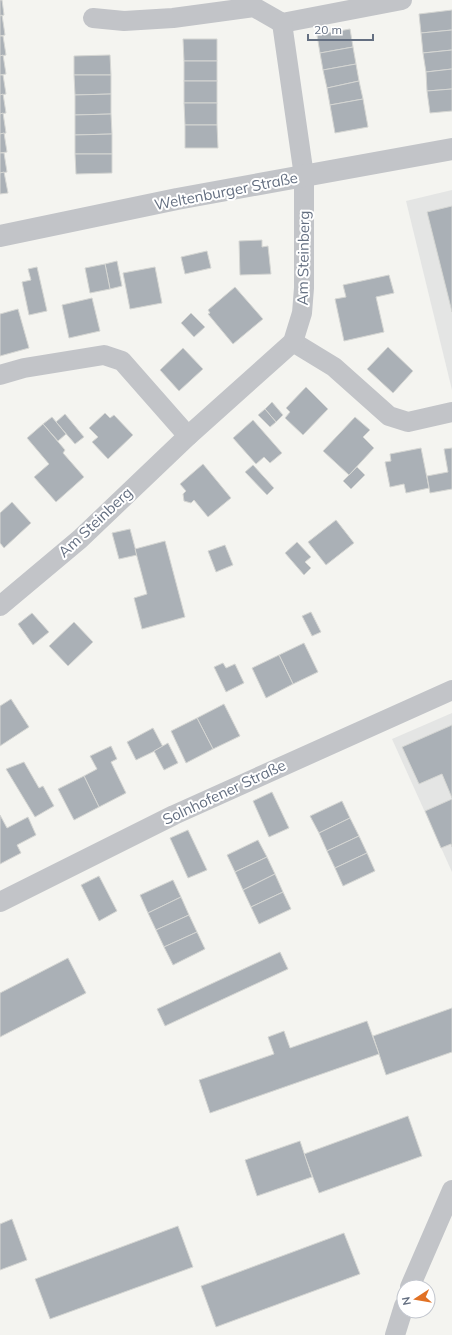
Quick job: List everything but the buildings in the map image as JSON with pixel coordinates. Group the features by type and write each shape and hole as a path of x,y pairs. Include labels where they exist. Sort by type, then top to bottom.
{"street":[{"path":"93,18 124,21 173,18 254,7 282,22 402,0"},
{"name":"Am Steinberg","path":"0,606 80,538 188,436 292,342 302,313 304,288 304,176 282,22"},
{"name":"Weltenburger Straße","path":"0,236 304,176 452,149"},
{"path":"292,342 334,366 389,416 408,422 452,412"},
{"path":"0,375 24,368 104,355 122,361 188,436"},
{"name":"Solnhofener Straße","path":"0,902 174,815 452,690"},
{"path":"413,1279 452,1190"},
{"path":"395,1335 400,1319"}],"shaded area":[{"path":"452,190 452,390 406,201"},
{"path":"452,713 452,872 392,739"}]}
